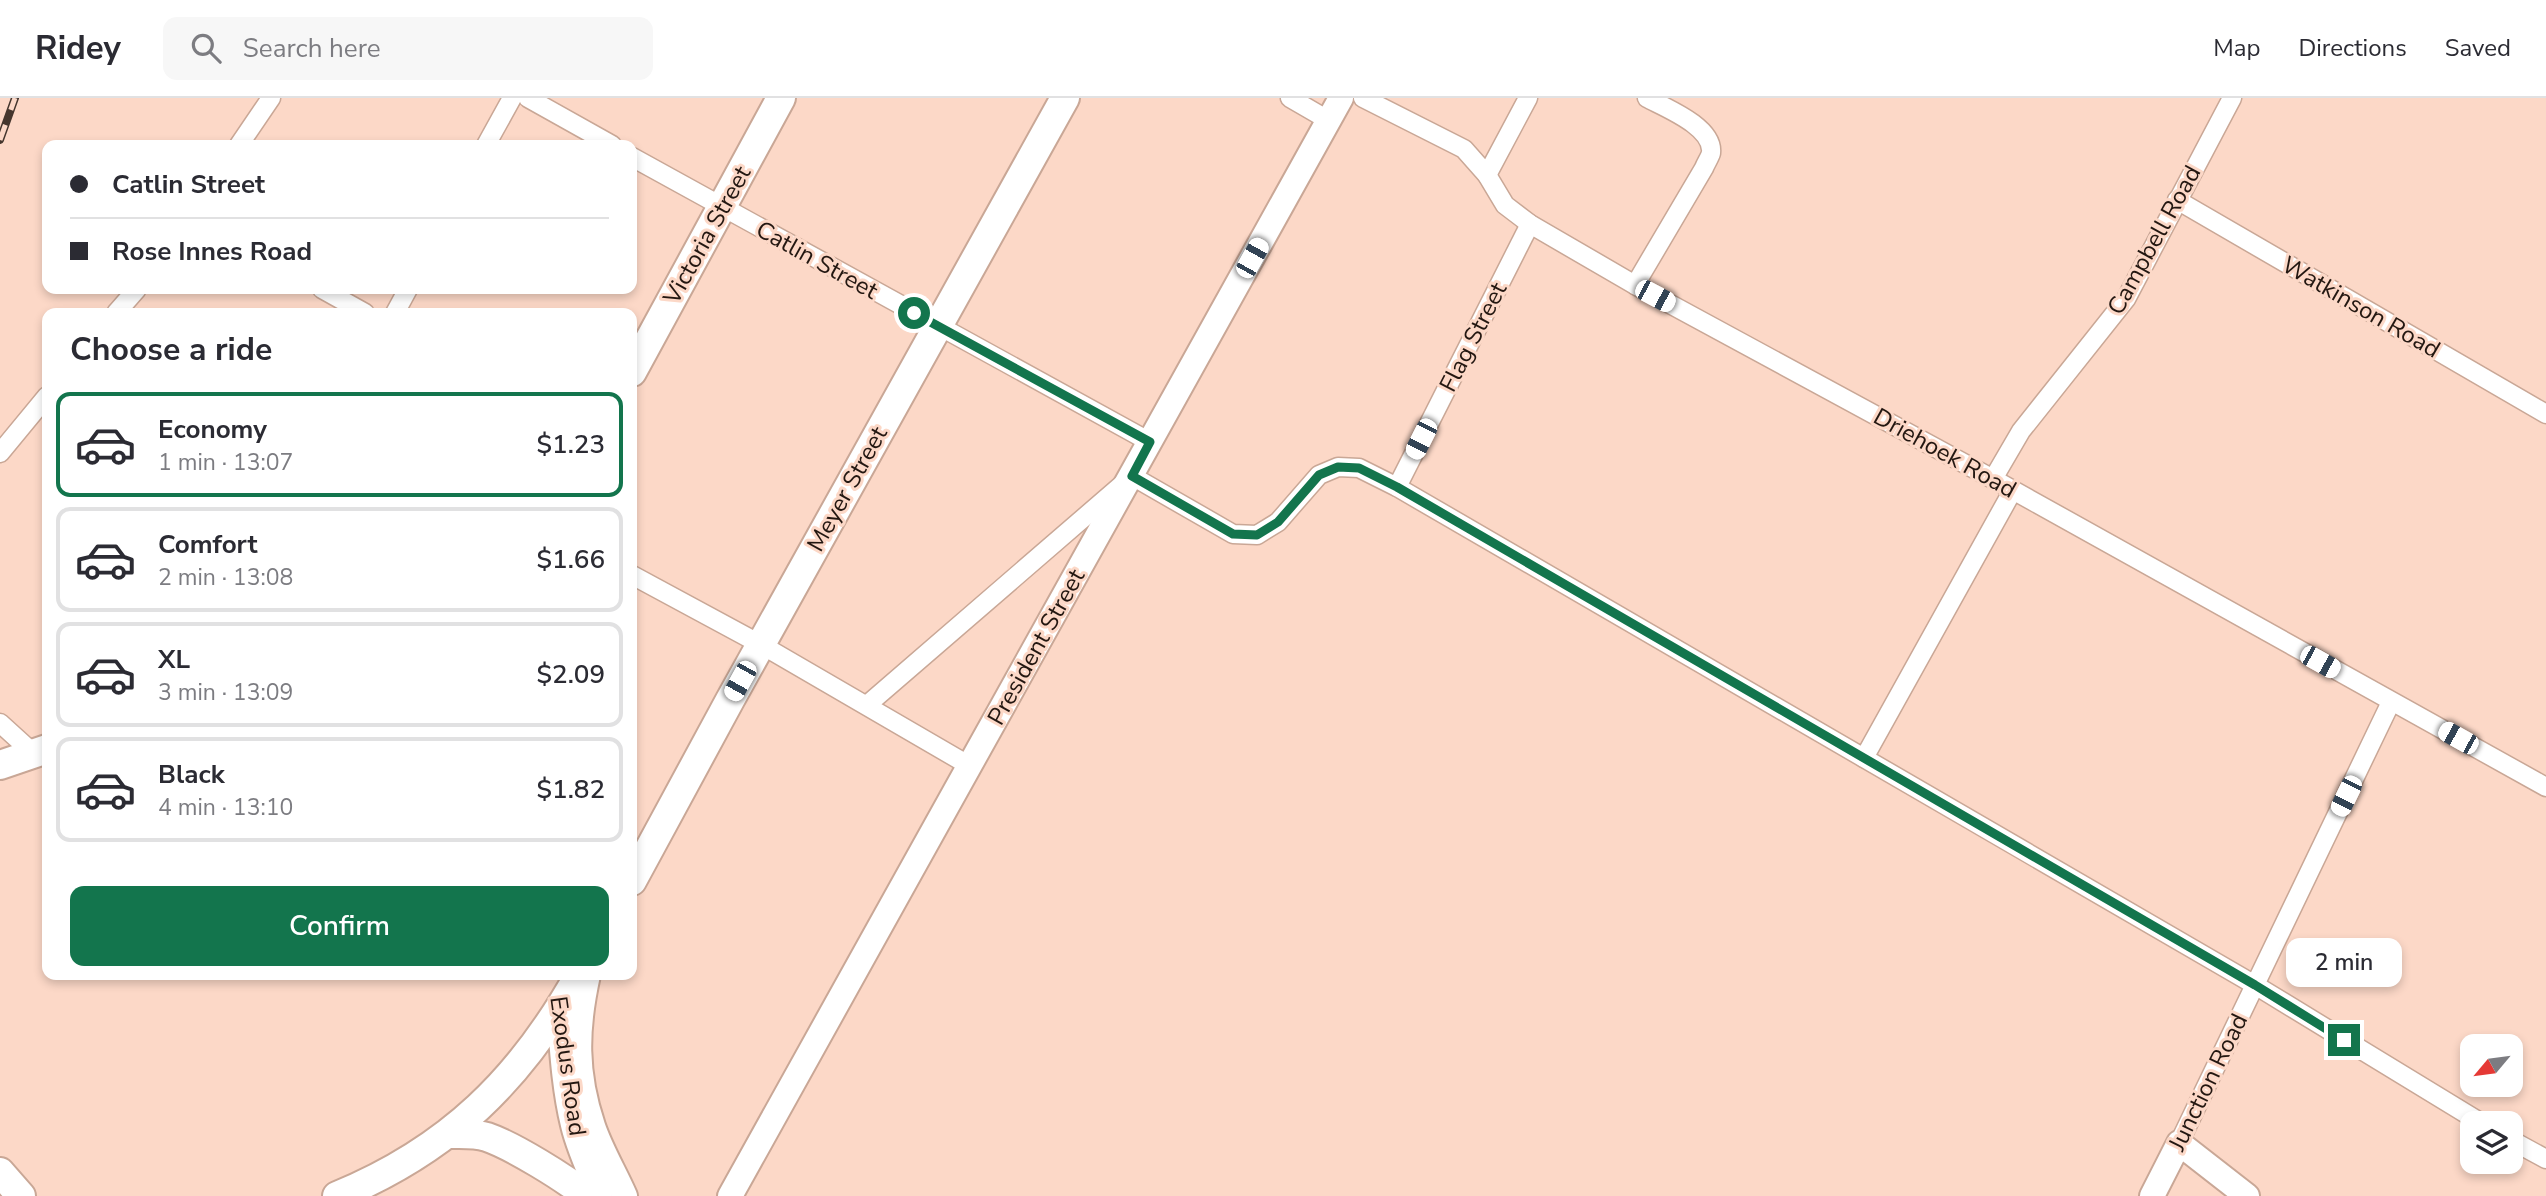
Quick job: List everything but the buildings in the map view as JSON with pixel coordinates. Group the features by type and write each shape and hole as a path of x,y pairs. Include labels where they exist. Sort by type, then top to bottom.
{"main road":[{"name":"Victoria Street","path":"637,363 781,98"},
{"name":"Meyer Street","path":"637,872 1065,98"},
{"path":"0,765 40,751"},
{"path":"637,858 656,838"},
{"name":"Exodus Road","path":"555,980 559,1012"},
{"path":"337,1196 412,1159 449,1134 518,1068 559,1012 576,980"},
{"path":"449,1134 488,1137 573,1184 587,1196"},
{"path":"0,1172 21,1196"}],"street":[{"path":"242,140 271,98"},
{"path":"489,140 512,98"},
{"path":"528,98 603,140"},
{"path":"1290,98 1328,120"},
{"name":"President Street","path":"730,1196 1341,98"},
{"name":"Driehoek Road","path":"1363,98 1464,149 1487,175 1505,205 1530,224 1635,285 2013,490 2546,787"},
{"path":"1487,175 1528,98"},
{"path":"1635,285 1711,153 1703,130 1647,98"},
{"name":"Campbell Road","path":"1993,479 2021,431 2126,299 2232,98"},
{"name":"Catlin Street","path":"637,160 1150,442"},
{"name":"Watkinson Road","path":"2177,200 2546,414"},
{"name":"Flag Street","path":"1397,487 1530,224"},
{"path":"120,308 133,294"},
{"path":"331,294 356,308"},
{"path":"0,453 42,402"},
{"path":"867,705 1132,476 1233,534 1257,535 1278,522 1319,475 1338,467 1359,468 1397,487 2255,985 2462,1111"},
{"path":"1864,758 2013,490"},
{"path":"637,578 761,644 970,766"},
{"name":"Junction Road","path":"2152,1196 2391,702"},
{"path":"0,723 40,751"},
{"name":"Exodus Road","path":"587,980 579,1021 580,1063 588,1107 606,1156 625,1196"},
{"name":"Exodus Road","path":"559,1012 573,1124 580,1149 600,1196"},
{"path":"2179,1143 2247,1196"},
{"path":"2523,1147 2546,1159"},
{"path":"739,1196 745,1170"}],"railway":[{"path":"0,140 15,98"}],"route":[{"path":"914,313 1150,442 1132,476 1233,534 1257,535 1278,522 1319,475 1338,467 1359,468 1397,487 2255,985 2344,1040"}]}
